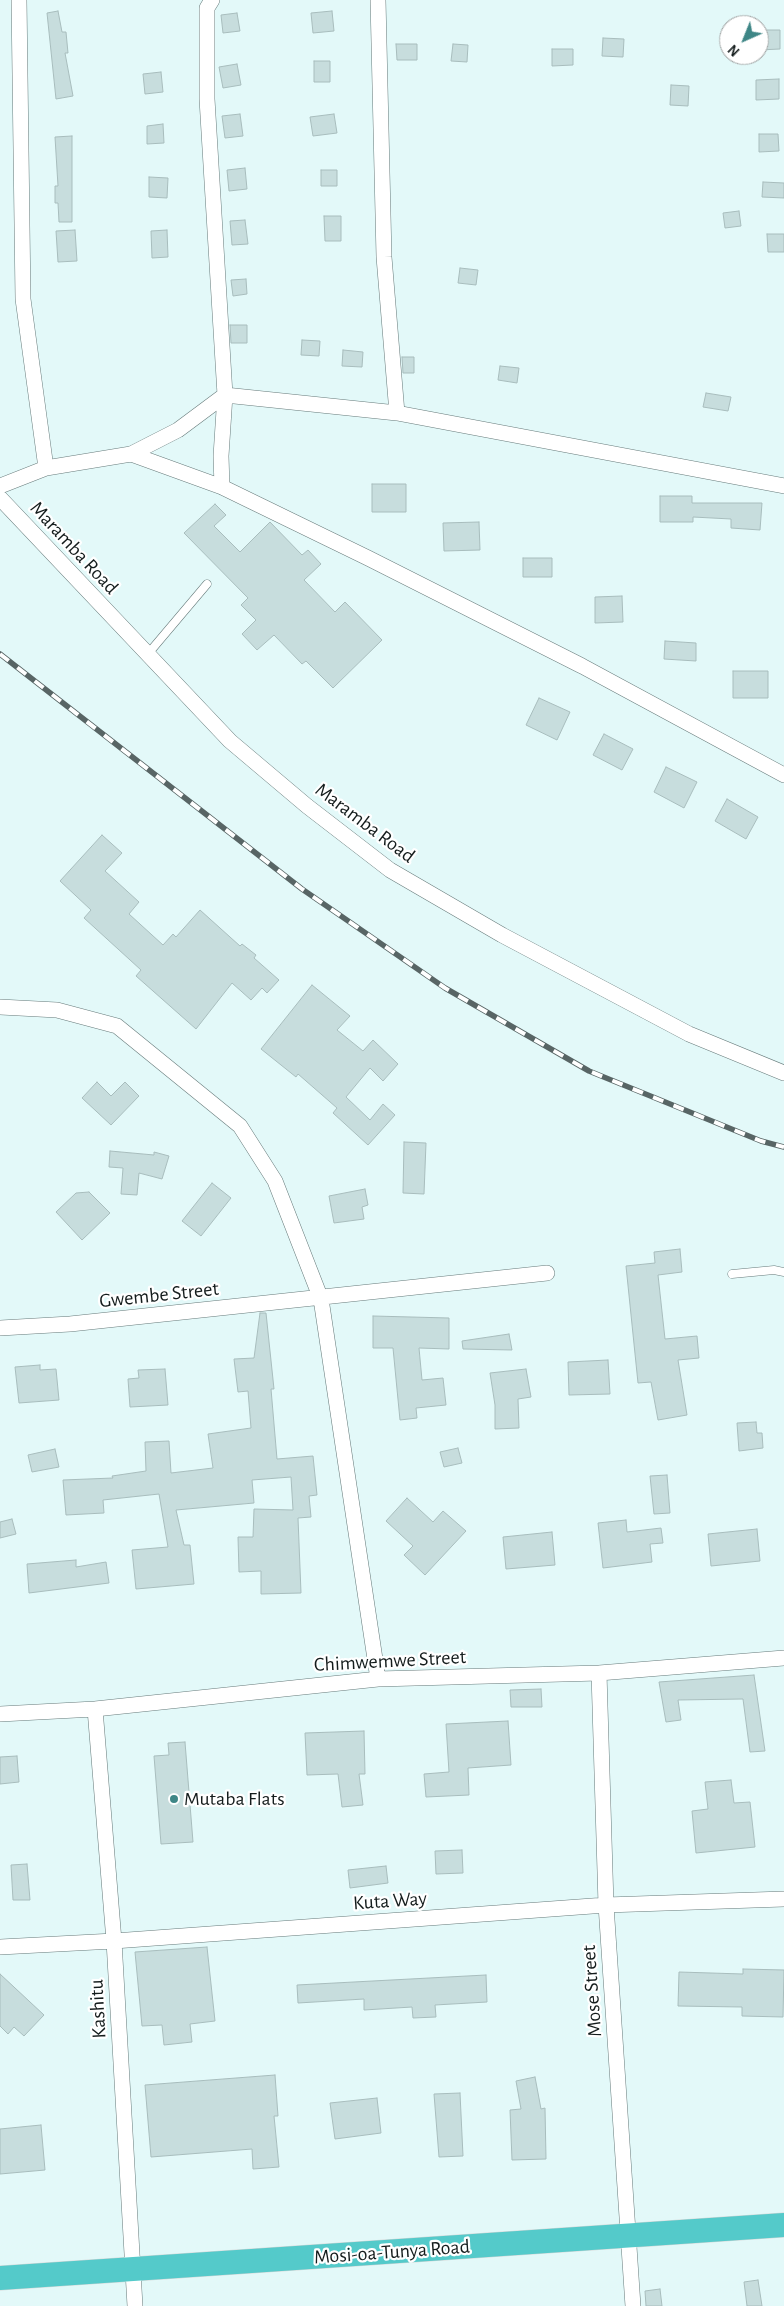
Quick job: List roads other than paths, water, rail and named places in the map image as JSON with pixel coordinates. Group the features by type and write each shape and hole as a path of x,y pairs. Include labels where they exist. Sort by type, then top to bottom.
{"highway":[{"name":"Mosi-oa-Tunya Road","path":"0,2278 784,2225"}],"street":[{"path":"19,0 23,299 46,468"},
{"path":"378,0 384,257 397,413"},
{"path":"209,3 208,109 224,395 221,456 222,487"},
{"path":"0,486 46,468 131,454 178,430 224,395 397,413 784,486"},
{"path":"131,454 222,487 582,666 784,775"},
{"name":"Maramba Road","path":"0,498 230,741 307,806 390,870 502,935 689,1034 784,1073"},
{"path":"0,1007 57,1010 117,1026 240,1126 275,1181 321,1299 378,1679"},
{"name":"Gwembe Street","path":"0,1328 70,1324 321,1299 547,1273"},
{"name":"Chimwemwe Street","path":"0,1714 95,1709 378,1679 599,1673 784,1658"},
{"name":"Mose Street","path":"599,1673 606,1905 633,2306"},
{"name":"Kashitu","path":"95,1709 114,1941 135,2306"},
{"name":"Kuta Way","path":"0,1946 114,1941 606,1905 784,1898"}],"lane":[{"path":"147,655 207,584"},
{"path":"732,1274 774,1270 784,1272"}],"railway":[{"path":"0,654 302,889 445,988 589,1071 761,1141 784,1147"}],"place":[{"name":"Mutaba Flats","path":"174,1799"}]}
